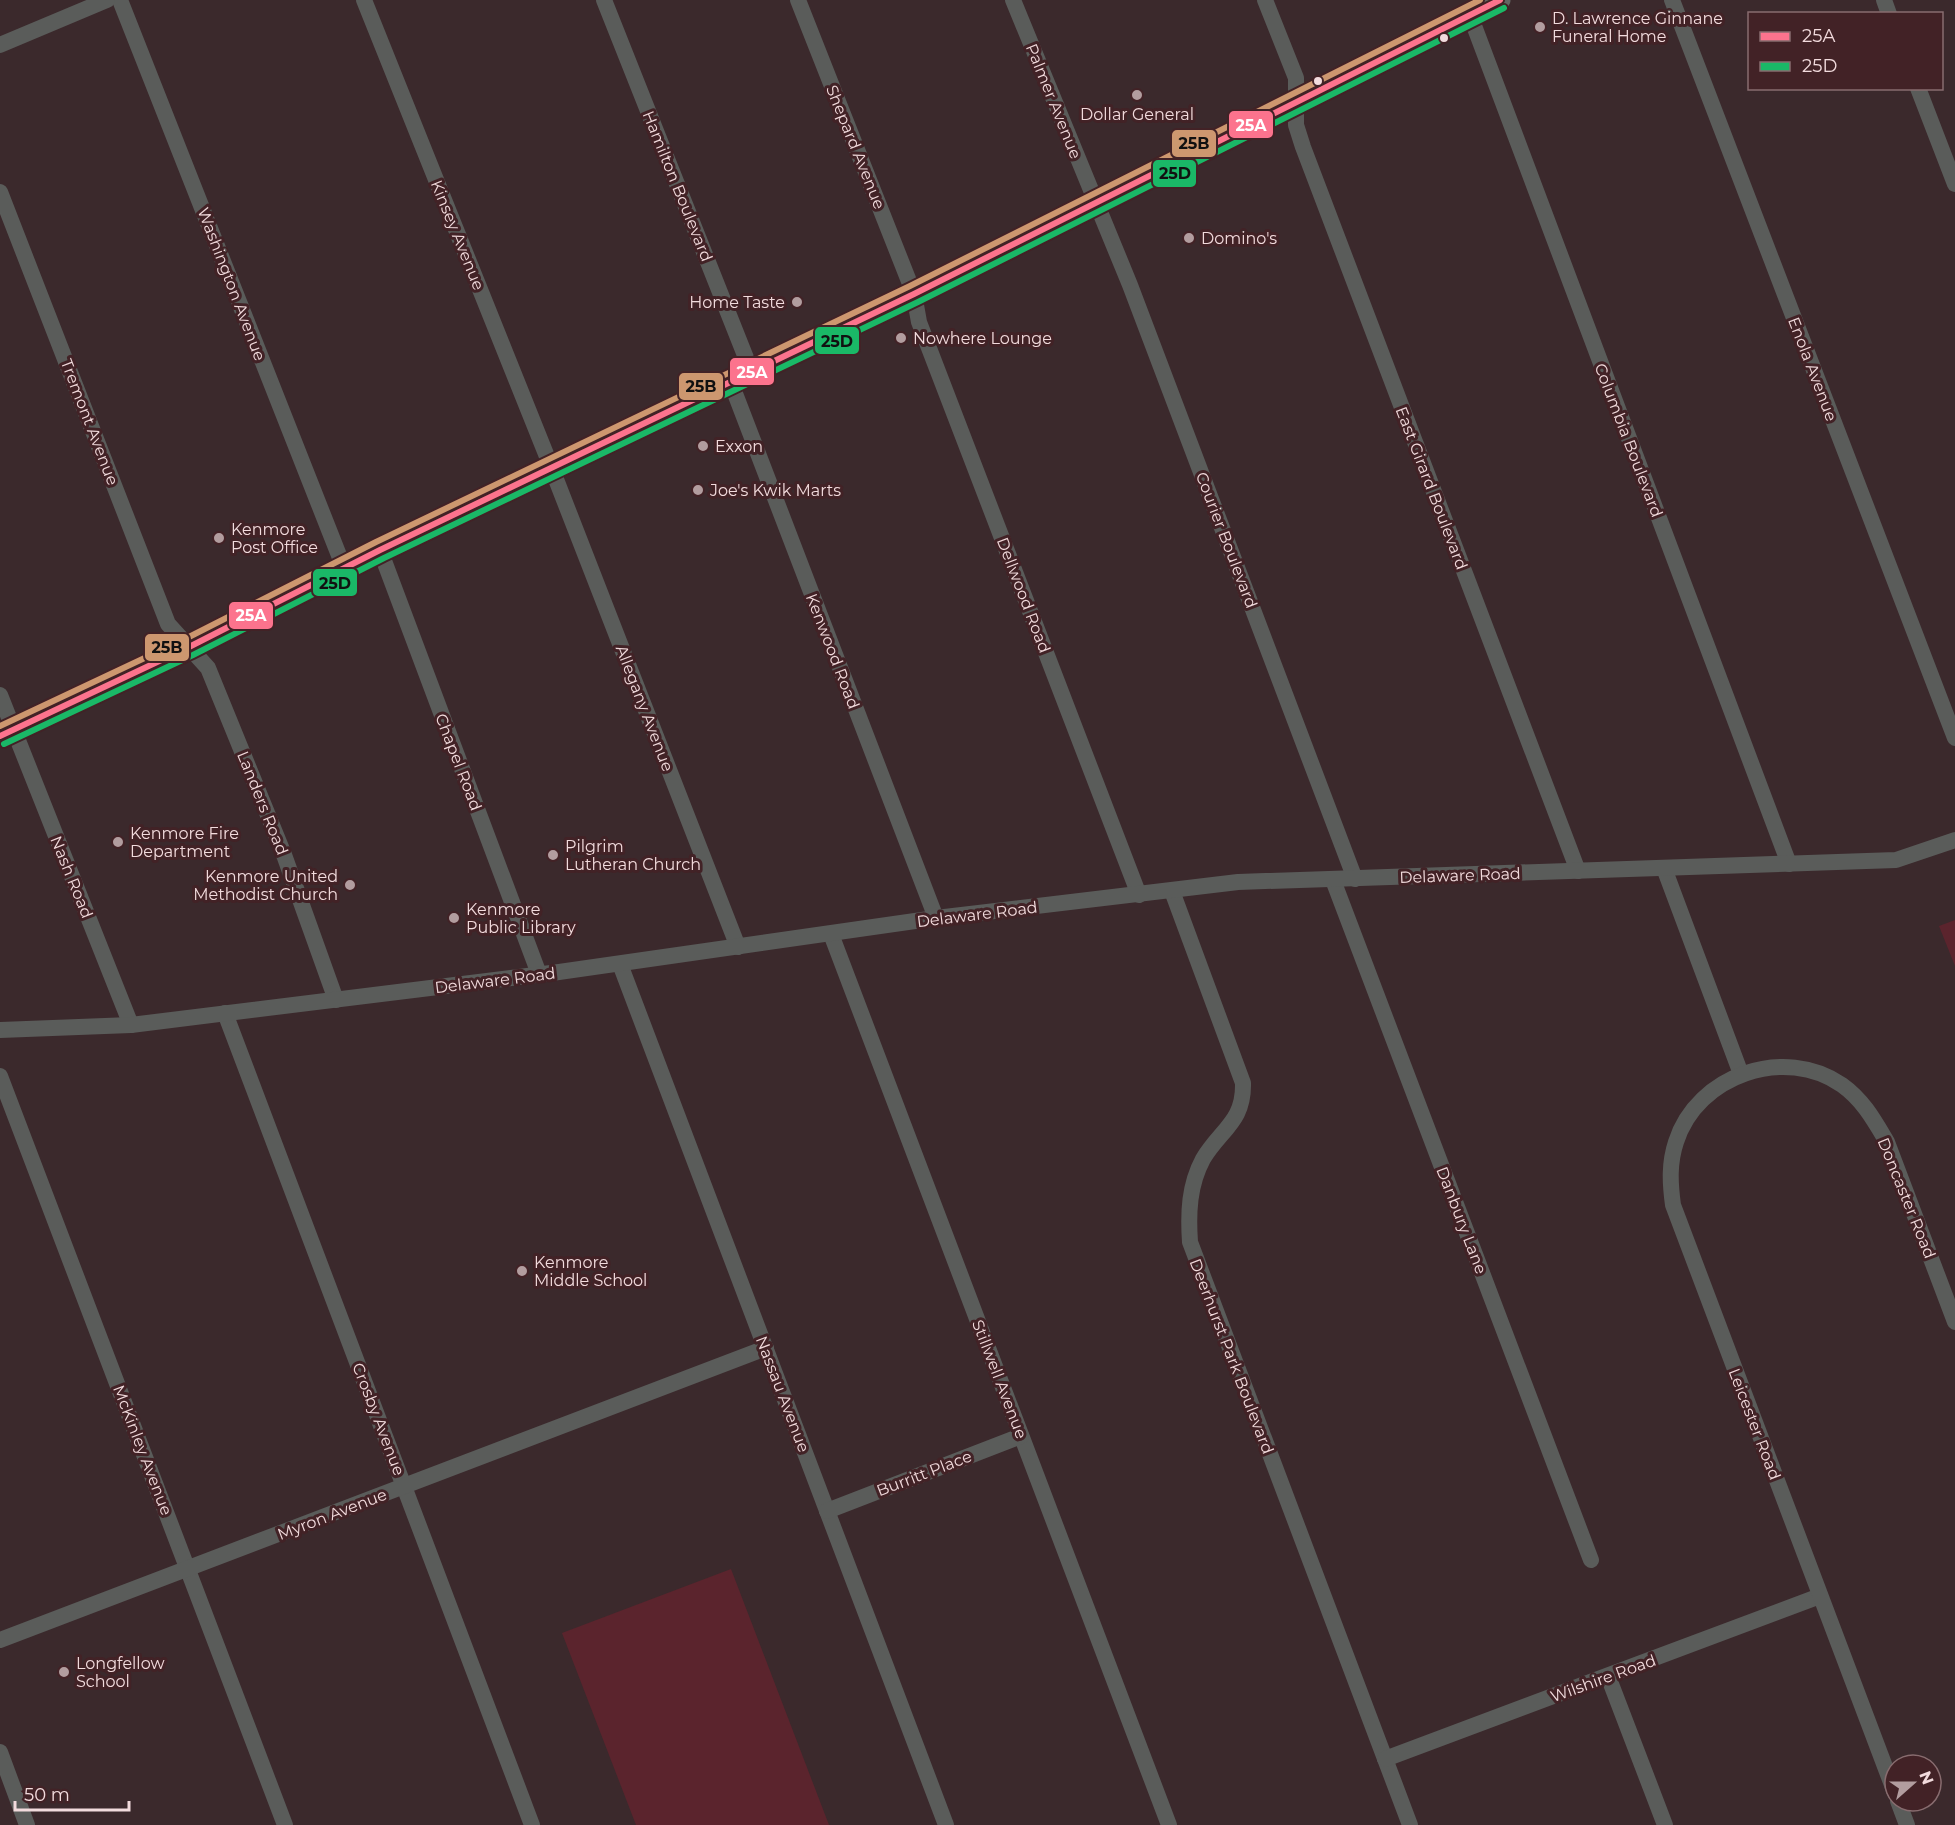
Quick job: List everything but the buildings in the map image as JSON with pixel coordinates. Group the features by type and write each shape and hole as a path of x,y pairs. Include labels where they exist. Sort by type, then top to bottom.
{"main road":[{"path":"7,732 189,647 380,550 914,294 1500,0"}],"street":[{"path":"0,45 107,0"},
{"name":"Washington Avenue","path":"120,0 344,568"},
{"name":"Kinsey Avenue","path":"364,0 552,469"},
{"name":"Hamilton Boulevard","path":"604,0 752,373"},
{"name":"Shepard Avenue","path":"798,0 914,294"},
{"name":"Palmer Avenue","path":"1013,0 1096,202"},
{"name":"East Girard Boulevard","path":"1265,0 1296,78 1296,125 1303,147 1578,871"},
{"name":"Enola Avenue","path":"1671,0 1955,738"},
{"name":"Columbia Boulevard","path":"1470,15 1789,864"},
{"path":"1919,90 1955,184"},
{"name":"Tremont Avenue","path":"0,192 168,624 189,647"},
{"name":"Courier Boulevard","path":"1096,202 1134,296 1354,879"},
{"name":"Dellwood Road","path":"914,294 919,322 1139,895"},
{"name":"Kenwood Road","path":"731,383 936,918"},
{"name":"Allegany Avenue","path":"552,469 738,947"},
{"name":"Chapel Road","path":"380,550 539,974"},
{"name":"Landers Road","path":"189,647 208,668 283,852 336,1000"},
{"name":"Nash Road","path":"0,694 7,732 131,1025"},
{"name":"Delaware Road","path":"0,1030 131,1025 620,964 936,918 1238,882 1896,860 1955,840"},
{"path":"1664,868 1741,1074"},
{"name":"Danbury Lane","path":"1333,880 1591,1560"},
{"name":"Deerhurst Park Boulevard","path":"1172,891 1243,1083 1244,1098 1239,1112 1215,1143 1195,1178 1190,1198 1190,1242 1410,1825"},
{"name":"Stillwell Avenue","path":"831,934 1169,1825"},
{"name":"Nassau Avenue","path":"620,964 946,1825"},
{"name":"Crosby Avenue","path":"225,1013 532,1825"},
{"name":"Doncaster Road","path":"1741,1074 1766,1067 1804,1069 1840,1084 1864,1105 1887,1142 1955,1322"},
{"name":"Leicester Road","path":"1741,1074 1708,1094 1685,1122 1671,1162 1673,1205 1883,1761"},
{"name":"McKinley Avenue","path":"0,1076 285,1825"},
{"name":"Myron Avenue","path":"0,1640 766,1348"},
{"name":"Burritt Place","path":"827,1511 1021,1436"},
{"name":"Wilshire Road","path":"1385,1759 1820,1596"},
{"path":"1608,1676 1665,1825"},
{"path":"0,1752 27,1825"}],"shaded area":[{"path":"1955,920 1955,966 1939,926"},
{"path":"731,1569 829,1825 636,1825 562,1633"}],"transit line":[{"name":"25B","path":"0,726 185,639 376,542 910,286 1480,0"},
{"name":"25A","path":"0,736 189,647 380,550 914,294 1500,0"},
{"name":"25D","path":"4,744 193,655 384,558 918,302 1504,8"}],"place":[{"name":"D. Lawrence Ginnane Funeral Home","path":"1540,27"},
{"name":"Dollar General","path":"1137,95"},
{"name":"Domino's","path":"1189,238"},
{"name":"Home Taste","path":"797,302"},
{"name":"Nowhere Lounge","path":"901,338"},
{"name":"Exxon","path":"703,446"},
{"name":"Joe's Kwik Marts","path":"698,490"},
{"name":"Kenmore Post Office","path":"219,538"},
{"name":"Kenmore Fire Department","path":"118,842"},
{"name":"Pilgrim Lutheran Church","path":"553,855"},
{"name":"Kenmore United Methodist Church","path":"350,885"},
{"name":"Kenmore Public Library","path":"454,918"},
{"name":"Kenmore Middle School","path":"522,1271"},
{"name":"Longfellow School","path":"64,1672"}]}
